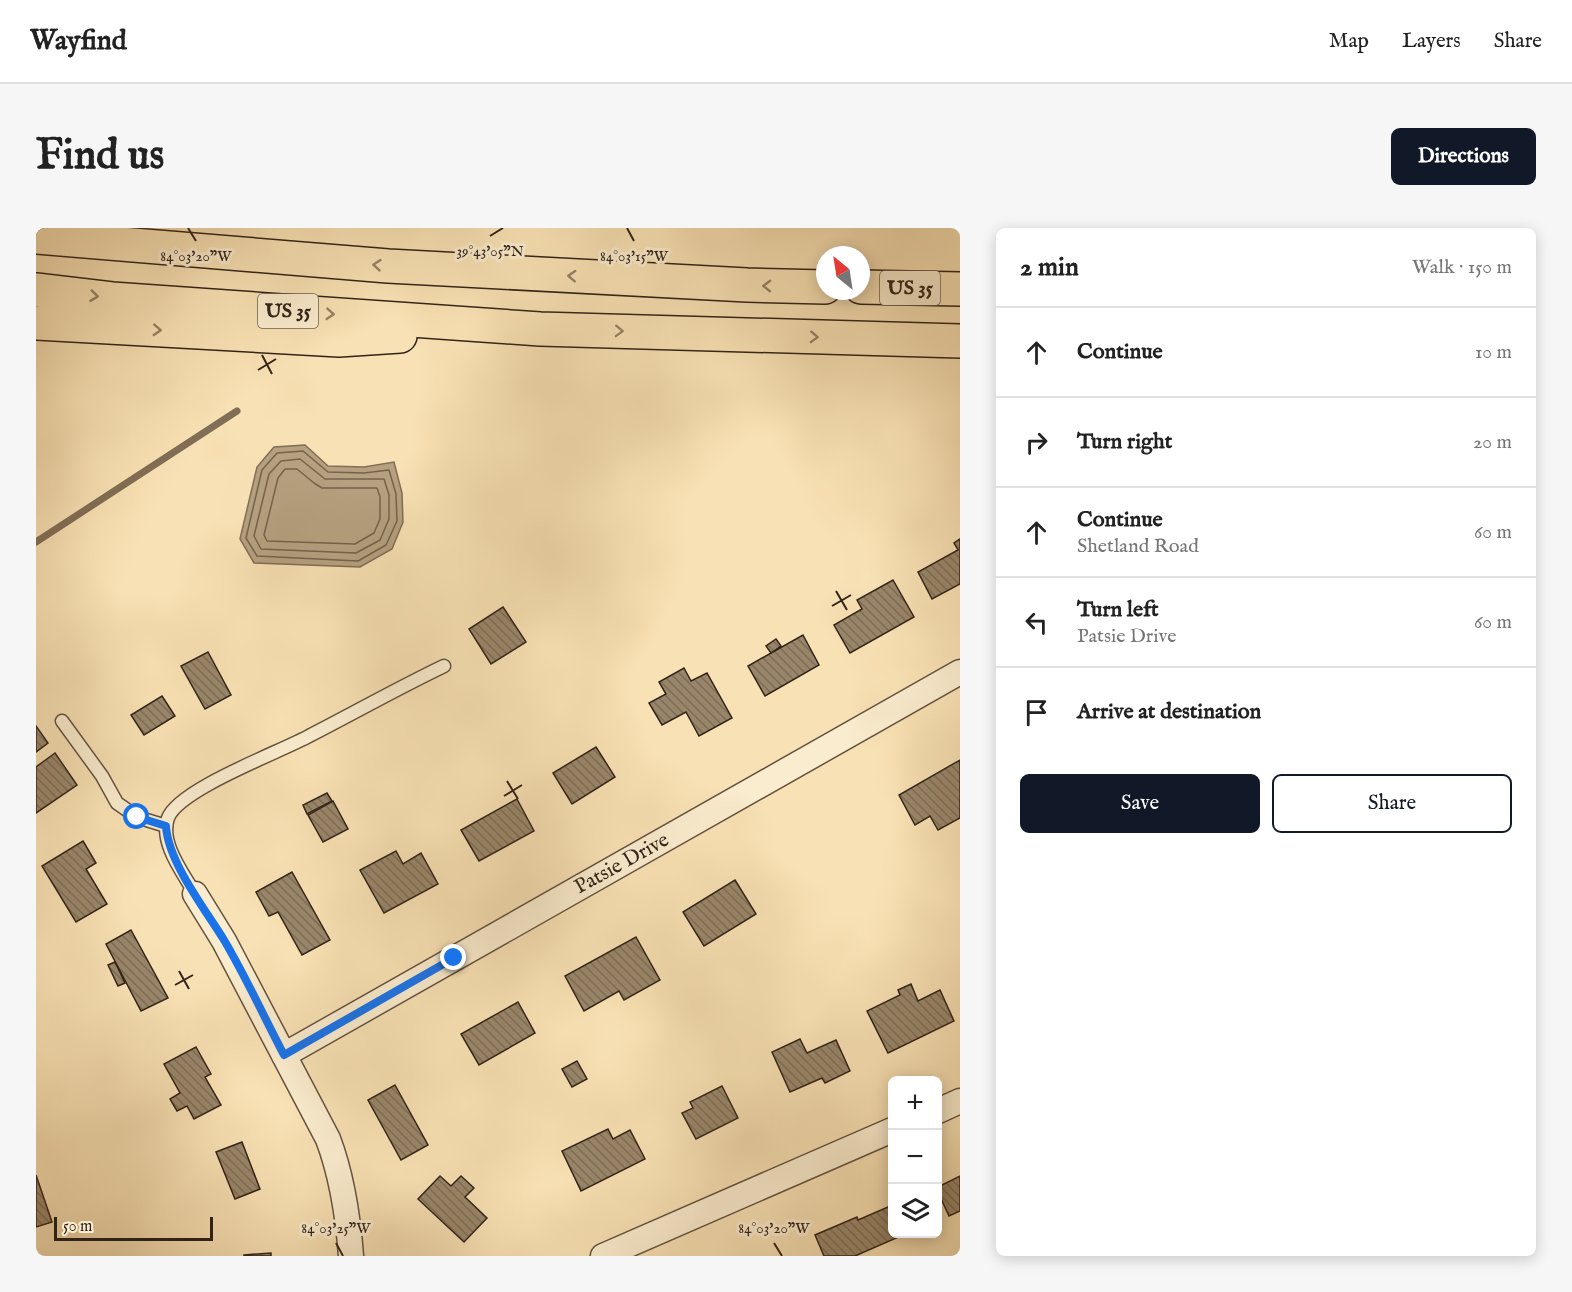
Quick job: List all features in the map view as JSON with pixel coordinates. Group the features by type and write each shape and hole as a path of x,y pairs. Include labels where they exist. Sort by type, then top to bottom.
{"highway":[{"path":"103,228 249,255"},
{"path":"36,237 388,266 747,285 816,286"},
{"name":"US 35","path":"870,287 960,289"},
{"name":"US 35","path":"36,290 112,298 540,329 960,341"},
{"path":"36,323 339,340 540,329"}],"street":[{"name":"Patsie Drive","path":"284,1055 960,672"},
{"path":"195,894 225,942 328,1138 336,1160 344,1198 351,1256"},
{"path":"942,1109 960,1101"},
{"path":"603,1256 888,1132"}],"lane":[{"path":"195,894 171,851 167,838 168,817 174,809 212,783 252,761 309,736 389,692 444,666"},
{"path":"62,722 102,776 117,803 137,817 166,826"}],"water":[{"path":"305,445 328,466 364,467 394,462 402,493 403,522 392,549 360,567 254,563 240,539 257,467 274,447"}],"building":[{"path":"960,539 960,584 932,599 918,572 958,550 954,543"},
{"path":"893,580 914,617 850,653 834,625 862,609 857,600"},
{"path":"503,607 526,642 491,664 469,629"},
{"path":"803,635 819,665 765,696 748,666"},
{"path":"776,639 781,646 771,653 766,646"},
{"path":"208,652 231,695 205,709 181,666"},
{"path":"684,668 691,681 707,673 732,718 699,736 686,712 662,725 649,703 666,694 659,682"},
{"path":"162,696 175,716 144,735 131,715"},
{"path":"36,726 48,743 36,752"},
{"path":"596,747 615,777 572,804 553,773"},
{"path":"55,753 77,785 36,813 36,767"},
{"path":"960,760 960,818 938,830 930,816 915,825 899,795"},
{"path":"327,793 332,801 307,814 303,805"},
{"path":"517,799 534,831 479,861 461,830"},
{"path":"333,801 348,829 323,842 308,815"},
{"path":"83,841 96,863 86,869 107,904 76,922 42,866"},
{"path":"396,851 403,864 421,853 438,884 384,913 360,870"},
{"path":"292,872 330,940 302,955 278,912 269,916 256,892"},
{"path":"735,880 756,914 704,946 683,912"},
{"path":"131,930 168,998 141,1011 106,944"},
{"path":"636,937 660,980 624,1000 619,991 584,1011 565,976"},
{"path":"115,962 125,983 118,986 108,965"},
{"path":"911,984 918,1001 940,990 954,1021 888,1053 867,1011 900,995 898,990"},
{"path":"518,1002 535,1033 479,1065 461,1034"},
{"path":"800,1039 807,1053 836,1040 850,1071 825,1083 822,1078 790,1092 772,1052"},
{"path":"196,1047 211,1074 205,1077 221,1105 194,1119 187,1106 177,1111 170,1099 180,1093 164,1064"},
{"path":"577,1061 587,1079 572,1087 562,1069"},
{"path":"395,1085 428,1145 401,1160 368,1100"},
{"path":"722,1086 738,1118 696,1139 682,1113 693,1108 690,1102"},
{"path":"608,1129 613,1139 630,1130 645,1159 581,1191 562,1151"},
{"path":"242,1142 260,1189 235,1199 216,1152"},
{"path":"36,1175 52,1222 36,1227"},
{"path":"440,1176 451,1186 461,1176 474,1188 465,1197 487,1218 464,1242 418,1199"},
{"path":"960,1176 960,1211 949,1216 942,1201 942,1185"},
{"path":"888,1207 888,1238 896,1238 855,1256 824,1256 815,1235 857,1217 858,1220"},
{"path":"271,1253 271,1256 244,1256 244,1255"}],"waterway":[{"path":"36,542 237,411"}],"route":[{"path":"137,817 166,826 171,851 225,942 284,1055 454,958"}]}
